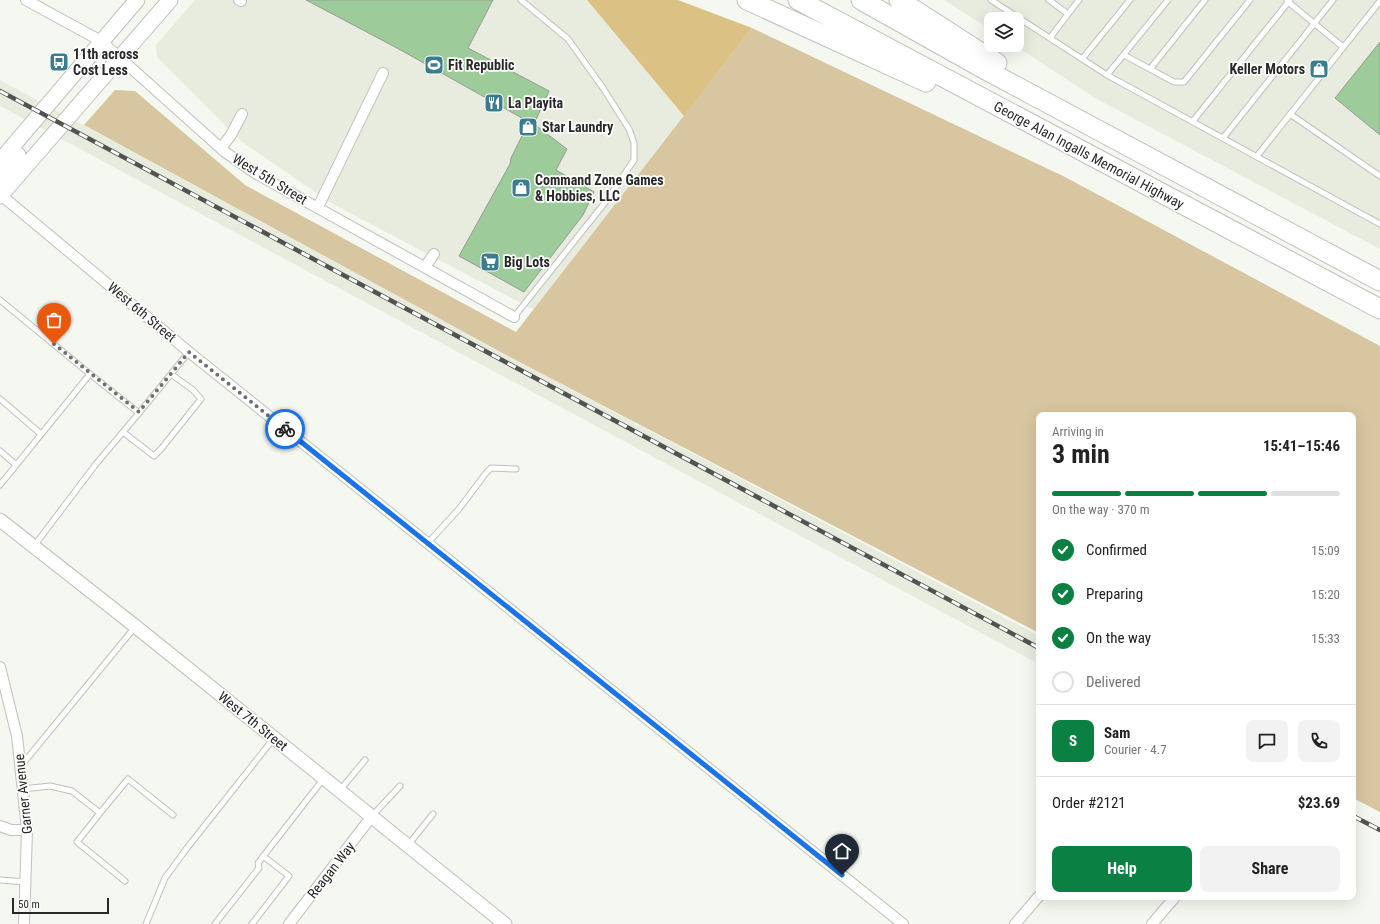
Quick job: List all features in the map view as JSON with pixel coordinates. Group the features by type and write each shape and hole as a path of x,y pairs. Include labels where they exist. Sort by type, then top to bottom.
{"highway":[{"path":"747,0 1087,155"},
{"name":"George Alan Ingalls Memorial Highway","path":"798,0 1087,155 1248,238 1380,309"},
{"name":"George Alan Ingalls Memorial Highway","path":"860,0 1095,129 1380,282"},
{"path":"899,0 1095,129"}],"main road":[{"path":"0,162 40,112 138,0"},
{"path":"0,194 120,59 170,0"},
{"path":"0,179 33,136 29,126"}],"street":[{"name":"West 5th Street","path":"26,0 101,41 221,148 255,173 514,317"},
{"path":"318,207 383,73"},
{"path":"221,148 231,136 242,114"},
{"name":"West 6th Street","path":"0,194 189,352 903,924"},
{"path":"425,267 434,254"},
{"name":"West 7th Street","path":"0,520 274,737 505,924"},
{"name":"Garner Avenue","path":"0,667 13,715 27,830 24,924"},
{"name":"Reagan Way","path":"289,924 372,816"},
{"path":"0,826 11,830 27,830"},
{"path":"1016,924 1036,900"},
{"path":"1152,924 1172,900"}],"lane":[{"path":"514,317 607,200 634,160 634,143 629,129 603,88 568,39 521,0"},
{"path":"991,0 1107,76 1193,121 1380,224"},
{"path":"1049,0 1068,14"},
{"path":"1050,38 1079,0"},
{"path":"1082,59 1130,0"},
{"path":"1107,76 1168,0"},
{"path":"1150,69 1205,0"},
{"path":"1124,55 1174,82 1184,82 1250,0"},
{"path":"1223,138 1333,0"},
{"path":"1193,121 1288,1 1343,47"},
{"path":"1257,156 1380,1"},
{"path":"1290,114 1380,176"},
{"path":"0,300 139,412"},
{"path":"34,546 123,432 189,352"},
{"path":"0,484 90,374"},
{"path":"123,432 154,456 161,449 201,399 193,390 172,374"},
{"path":"0,399 41,434"},
{"path":"0,451 16,464"},
{"path":"427,544 459,509 491,468 516,469"},
{"path":"20,768 135,626"},
{"path":"146,924 165,878 274,737"},
{"path":"340,790 365,760"},
{"path":"215,924 259,868 258,863 263,856 324,777"},
{"path":"126,880 77,842 128,779 173,815"},
{"path":"22,789 50,786 72,791 100,813"},
{"path":"372,816 400,786"},
{"path":"408,845 433,814"},
{"path":"252,924 289,876 263,856"},
{"path":"0,880 26,882"}],"shaded area":[{"path":"195,0 587,0 684,116 534,310 331,203 241,141 157,57 156,45"},
{"path":"587,0 678,0 752,28 684,116"},
{"path":"944,0 1380,0 1380,249 1095,98 1024,52 1024,12 984,12 984,26"},
{"path":"752,28 1065,177 1380,346 1380,812 1356,800 1356,412 1036,412 1036,631 508,356 84,125 115,90 135,91 245,185 516,332"},
{"path":"0,80 508,356 1036,634 1036,662 0,106"}],"building":[{"path":"306,0 493,0 468,48 549,91 534,124 567,149 556,170 594,192 583,215 524,292 459,256 510,164 511,158 529,122 397,48"},
{"path":"1380,42 1380,135 1335,98"}],"railway":[{"path":"0,91 1036,646"},
{"path":"1356,818 1380,830"}],"way so far":[{"path":"54,344 139,412 189,352 285,429"}],"place":[{"name":"11th across Cost Less","path":"59,62"},
{"name":"Fit Republic","path":"434,65"},
{"name":"Keller Motors","path":"1319,69"},
{"name":"La Playita","path":"494,103"},
{"name":"Star Laundry","path":"528,127"},
{"name":"Command Zone Games & Hobbies, LLC","path":"521,188"},
{"name":"Big Lots","path":"490,262"}],"route":[{"path":"285,429 842,875"}]}
